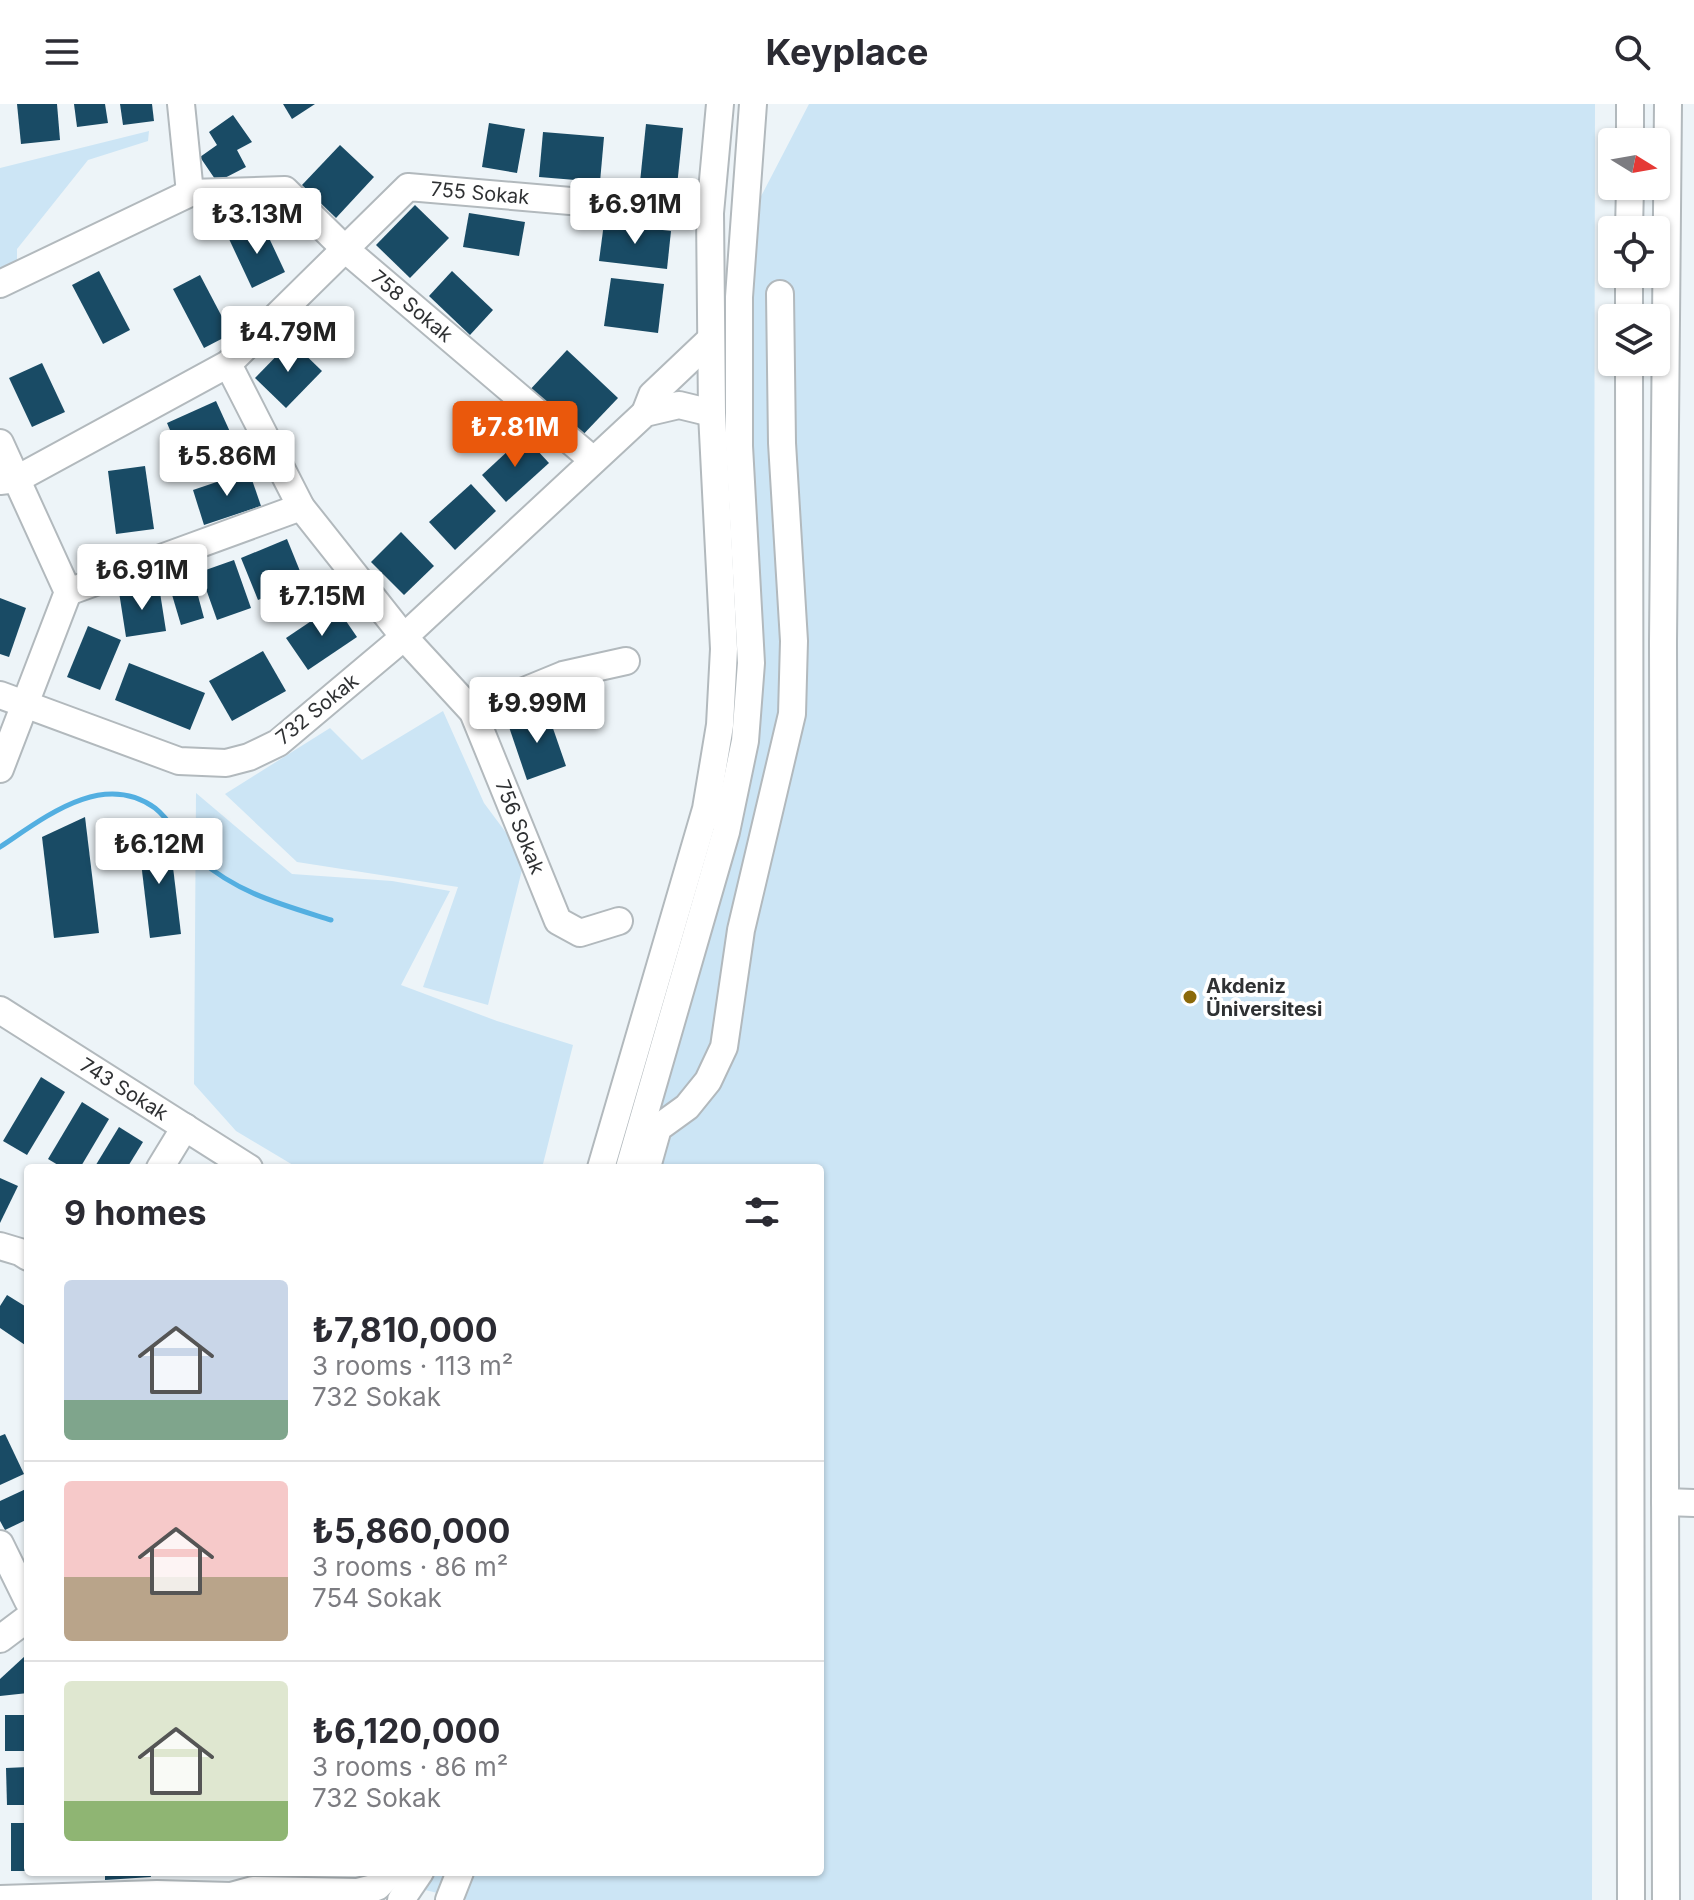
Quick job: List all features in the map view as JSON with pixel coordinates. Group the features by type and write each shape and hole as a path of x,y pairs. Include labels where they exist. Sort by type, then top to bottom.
{"street":[{"path":"181,104 190,193"},
{"path":"602,1164 706,809 719,738 724,649 712,413 710,213 720,104"},
{"path":"630,1164 726,832 745,741 751,663 739,446 739,297 753,104"},
{"path":"1630,104 1630,128"},
{"path":"1666,1900 1663,642 1668,104"},
{"name":"755 Sokak","path":"8,480 228,364 408,187 710,213"},
{"name":"758 Sokak","path":"0,284 190,193 285,190 345,249 593,460"},
{"path":"648,1164 658,1128 687,1107 708,1081 724,1047 741,930 792,714 794,641 782,443 780,294"},
{"name":"732 Sokak","path":"12,700 179,761 226,763 249,757 278,743 404,637 645,413 652,395 710,340"},
{"name":"756 Sokak","path":"228,364 301,507 404,637 473,712 558,921 580,933 619,921"},
{"path":"1629,376 1631,1900"},
{"path":"645,413 679,405 712,413"},
{"path":"0,443 8,480 68,592"},
{"path":"0,769 12,700 68,592 301,507"},
{"path":"473,712 563,675 626,661"},
{"name":"743 Sokak","path":"0,1010 243,1164"},
{"path":"162,1164 185,1127"},
{"path":"0,1246 24,1255"},
{"path":"1665,1502 1694,1503"},
{"path":"0,1544 24,1593"},
{"path":"0,1639 24,1621"},
{"path":"0,1899 73,1885 235,1898 253,1890 367,1891 377,1887 388,1876"},
{"path":"401,1900 417,1876"},
{"path":"449,1900 458,1876"}],"shaded area":[{"name":"Akdeniz Üniversitesi","path":"809,104 1595,104 1592,1900 467,1900 425,1890 429,1876 824,1876 824,1164 637,1164 738,826 756,206"},
{"path":"149,131 148,141 88,160 17,249 17,268 0,276 0,168"},
{"path":"443,711 484,803 525,858 488,1005 423,987 458,887 297,862 225,794 330,728 362,760"},
{"path":"196,793 292,874 392,881 450,891 401,985 573,1045 543,1164 291,1164 236,1131 194,1084"}],"building":[{"path":"17,104 57,104 60,140 21,144"},
{"path":"74,104 105,104 108,123 77,127"},
{"path":"120,104 152,104 154,121 123,125"},
{"path":"283,104 315,104 292,119"},
{"path":"233,115 252,142 237,150 246,167 217,182 200,157 217,145 209,132"},
{"path":"489,123 525,129 517,173 482,167"},
{"path":"646,124 683,128 677,186 640,182"},
{"path":"543,132 604,137 600,182 539,177"},
{"path":"340,145 374,177 336,218 302,185"},
{"path":"415,205 449,238 410,278 376,245"},
{"path":"469,213 525,222 519,256 463,247"},
{"path":"262,223 285,272 252,288 229,239"},
{"path":"604,223 671,231 667,269 599,261"},
{"path":"99,271 130,330 103,344 72,285"},
{"path":"452,271 493,310 470,335 429,296"},
{"path":"200,275 231,334 204,348 173,289"},
{"path":"611,278 664,284 658,333 604,326"},
{"path":"291,341 322,371 286,408 255,378"},
{"path":"567,350 618,398 578,440 527,393"},
{"path":"42,363 65,412 32,427 9,378"},
{"path":"216,401 231,434 181,456 167,423"},
{"path":"524,436 549,463 506,502 482,475"},
{"path":"145,466 154,529 116,534 108,471"},
{"path":"249,471 261,506 204,525 193,490"},
{"path":"471,484 496,511 455,550 429,522"},
{"path":"401,532 434,566 404,595 371,562"},
{"path":"287,539 304,581 258,600 241,558"},
{"path":"234,560 251,608 217,620 200,572"},
{"path":"194,581 204,618 181,625 170,588"},
{"path":"159,586 166,631 126,637 119,592"},
{"path":"0,598 26,608 9,657 0,654"},
{"path":"335,605 357,637 308,670 286,638"},
{"path":"88,626 121,640 100,690 67,677"},
{"path":"263,651 286,691 232,721 209,681"},
{"path":"129,663 205,693 190,730 115,700"},
{"path":"547,711 566,766 527,780 508,724"},
{"path":"85,817 99,933 54,938 42,837"},
{"path":"169,834 181,934 150,938 138,837"},
{"path":"41,1077 65,1092 27,1155 3,1141"},
{"path":"82,1102 109,1119 82,1164 56,1164 48,1159"},
{"path":"119,1127 143,1142 129,1164 96,1164"},
{"path":"0,1178 18,1186 0,1223"},
{"path":"7,1295 24,1306 24,1344 0,1328 0,1306"},
{"path":"5,1434 24,1474 0,1485 0,1436"},
{"path":"24,1490 24,1521 5,1530 0,1521 0,1501"},
{"path":"24,1657 24,1693 0,1696 0,1679"},
{"path":"5,1715 24,1715 24,1751 5,1751"},
{"path":"24,1767 24,1805 7,1805 6,1768"},
{"path":"11,1823 24,1823 24,1871 11,1871"},
{"path":"105,1876 151,1877 105,1880"}],"waterway":[{"path":"0,847 74,802 115,794 135,798 155,808 193,853 229,881 261,897 331,920"}],"place":[{"name":"Akdeniz Üniversitesi","path":"1190,997"}]}
